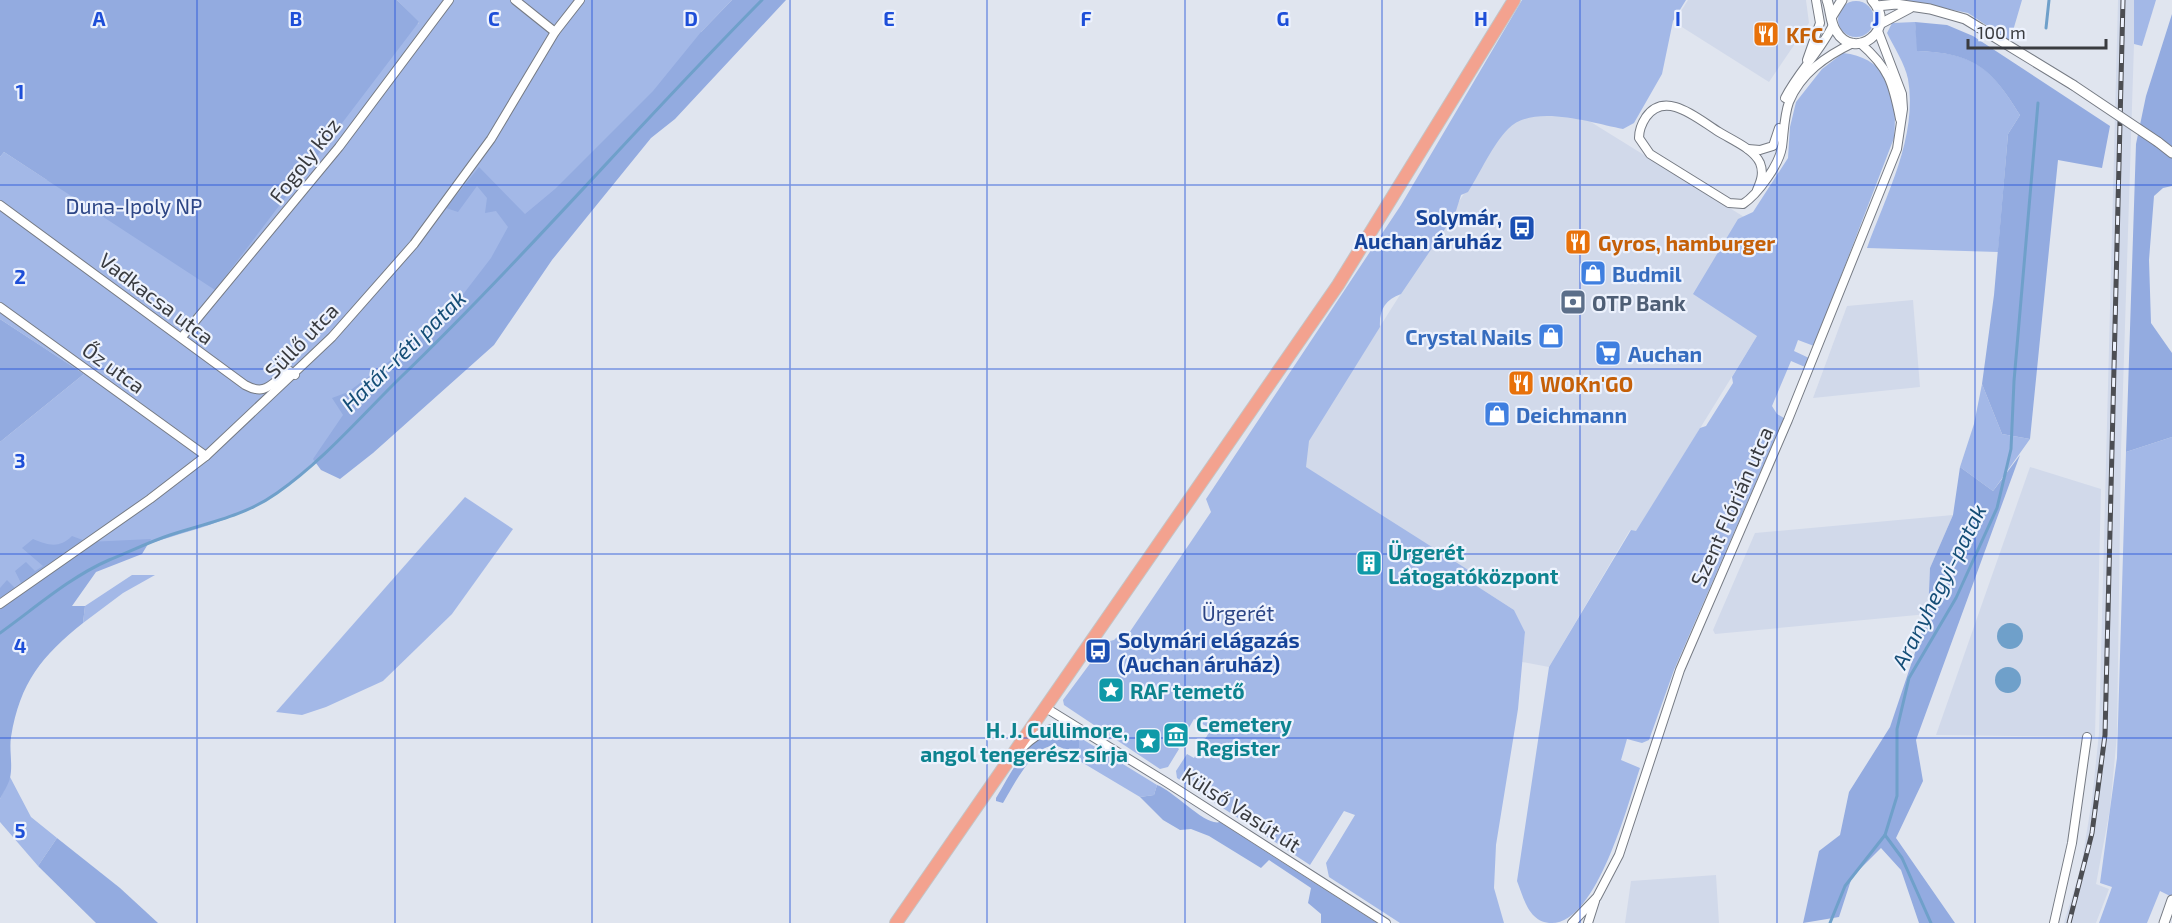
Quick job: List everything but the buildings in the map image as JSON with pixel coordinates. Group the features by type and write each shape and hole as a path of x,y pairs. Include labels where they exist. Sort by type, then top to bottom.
{"main road":[{"path":"896,923 1338,285 1514,0"}],"street":[{"name":"Fogoly köz","path":"182,338 339,147 449,0"},
{"path":"515,0 555,32"},
{"name":"Süllő utca","path":"0,604 150,499 206,456 295,375 332,337 414,244 491,139 555,32 580,0"},
{"path":"1803,70 1818,33 1820,13 1816,0"},
{"path":"1827,0 1841,38 1856,43"},
{"path":"1747,149 1760,150 1773,146 1784,101 1833,21 1842,0"},
{"path":"1879,27 1874,3 1930,9 1965,19 2073,86 2172,153"},
{"path":"1757,190 1762,171 1757,158 1747,149 1672,105 1656,108 1649,113 1639,132 1640,144 1650,154 1729,202 1743,204 1757,190 1780,155 1789,103 1795,89 1825,58 1856,43 1867,41 1879,27 1910,8"},
{"name":"Szent Flórián utca","path":"1588,923 1595,899 1619,855 1680,670 1816,354 1897,149 1901,126 1902,94 1879,27"},
{"name":"Szent Flórián utca","path":"1856,43 1876,57 1888,75 1895,92 1901,126"},
{"name":"Vadkacsa utca","path":"0,205 182,338 219,368 256,391 263,390 290,371 295,375"},
{"name":"Őz utca","path":"0,307 206,456"},
{"name":"Külső Vasút út","path":"1046,708 1184,793 1386,923"},
{"path":"1011,759 1043,730 1055,727 1076,727"},
{"path":"2054,923 2072,843 2087,737"},
{"name":"Szent Flórián utca","path":"1572,923 1595,899"},
{"path":"2164,923 2172,900"}],"shaded area":[{"path":"1688,0 1806,0 1809,23 1769,82 1674,22"},
{"path":"2118,0 2134,0 2134,44 2121,451 2117,735 2110,809 2096,884 2109,889 2096,923 2064,923 2081,867 2092,800 2099,733"},
{"path":"1541,111 1586,119 1749,220 1757,336 1636,532 1630,530 1549,667 1522,662 1525,632 1514,610 1469,581 1473,574 1303,471 1307,442 1508,124"},
{"path":"1913,300 1920,387 1813,398 1847,306"},
{"path":"2030,467 2101,489 2095,737 1936,735"},
{"path":"1953,515 1930,568 1928,614 1715,634 1713,630 1755,533"},
{"path":"2010,623 2019,627 2023,636 2019,645 2010,649 2001,645 1997,636 2001,627"},
{"path":"2008,667 2017,671 2021,680 2017,689 2008,693 1999,689 1995,680 1999,671"},
{"path":"1716,875 1719,923 1625,923 1631,881"}],"green space":[{"name":"Duna-Ipoly NP","path":"0,0 397,0 419,22 215,290 4,152 0,157"},
{"name":"Duna-Ipoly NP","path":"397,0 732,0 701,32 714,48 319,457 282,489 240,514 144,546 107,561 66,586 0,633 0,442 84,374 0,319 0,157 4,152 47,180 419,23"},
{"path":"732,0 786,0 675,119 651,138 552,260 494,345 373,453 340,479 321,470 313,459 343,415 332,398 348,392 433,325 438,311 461,297 491,258 508,227 496,211 485,213 487,198 477,186 458,212 446,208 479,167 525,214 555,189 653,91 701,32"},
{"name":"Ürgerét","path":"1522,0 1686,0 1673,21 1662,74 1634,123 1623,129 1563,117 1532,117 1519,121 1502,135 1468,192 1461,195 1455,214 1401,294 1384,306 1380,327 1309,441 1306,467 1473,573 1469,581 1514,610 1525,632 1518,709 1496,845 1494,888 1504,923 1400,923 1329,877 1326,863 1355,815 1344,811 1310,865 1177,778 1176,771 1187,754 1194,758 1211,729 1194,719 1187,731 1180,730 1177,734 1181,739 1177,747 1179,749 1168,767 1160,769 1064,705 1063,700 1106,642 1114,640 1121,633 1127,636 1211,512 1206,499 1401,205"},
{"path":"1904,0 2022,0 2010,41 1968,13"},
{"path":"2134,0 2156,0 2142,46 2134,44"},
{"path":"1856,1 1869,6 1874,19 1869,32 1856,37 1843,32 1838,19 1843,6"},
{"path":"2172,14 2172,186 2163,188 2154,196 2149,260 2151,323 2172,353 2172,437 2126,452 2136,144 2146,96"},
{"path":"1915,22 1918,51 1954,55 1980,66 2000,85 2020,115 2008,134 1998,252 1867,248 1898,165 1904,144 1910,101 1907,73 1887,33 1892,23"},
{"path":"1915,22 1947,25 1973,36 2110,126 2102,168 2058,160 2030,439 2002,434 1982,384 1994,295 2008,134 2020,115 2000,85 1979,66 1953,55 1917,51"},
{"path":"1843,53 1859,56 1871,63 1881,71 1888,82 1894,108 1894,138 1814,346 1798,340 1794,351 1809,358 1805,367 1791,361 1772,406 1777,414 1784,418 1674,670 1649,740 1642,743 1627,739 1621,760 1640,768 1608,859 1583,904 1568,918 1552,923 1544,922 1528,909 1517,881 1549,667 1631,530 1636,531 1700,428 1706,426 1733,383 1732,377 1757,336 1693,294 1738,219 1753,212 1788,158 1790,127 1796,102 1822,69"},
{"path":"0,319 84,374 0,442"},
{"path":"1982,384 2002,434 2030,439 1993,491 1960,467 1974,424"},
{"path":"2172,437 2172,897 2160,891 2147,923 2099,923 2112,887 2100,883 2117,758 2126,452"},
{"path":"2020,455 1916,740 1923,781 1896,838 1955,923 1919,923 1901,870 1881,848 1852,877 1839,917 1803,923 1819,851 1840,835 1849,792 1890,727 1928,614 1930,568 1953,515 1960,467 1993,491"},
{"path":"465,497 513,529 452,614 383,681 326,707 302,715 276,712"},
{"path":"72,536 88,542 151,539 142,554 96,572 72,606 85,606 83,623 45,659 27,685 20,701 11,737 10,778 0,799 0,588 7,580 15,588 21,583 15,571 26,562 35,571 43,566 22,548 33,539 53,545 63,543"},
{"path":"132,575 155,575 123,593 83,623 85,606"},
{"path":"1058,732 1079,737 1079,748 1073,757 1062,748 1053,746 1044,748 1027,764 1003,803 996,801 1014,767 1029,748 1047,735"},
{"path":"1079,737 1157,785 1154,795 1140,797 1073,757 1079,748"},
{"path":"10,777 31,817 57,838 38,866 0,822 0,799"},
{"path":"1157,785 1198,814 1214,822 1220,822 1377,923 1321,923 1321,914 1308,903 1311,888 1269,860 1261,868 1209,836 1191,829 1180,830 1163,820 1140,797 1154,795"},
{"path":"57,838 120,888 158,923 96,923 38,866"}],"waterway":[{"name":"Határ-réti patak","path":"0,633 67,584 95,567 162,538 252,508 277,493 310,467 494,284 762,0"},
{"name":"Aranyhegyi-patak","path":"2046,28 2049,0"},
{"name":"Aranyhegyi-patak","path":"1830,923 1845,886 1885,835 1897,796 1897,729 1909,678 1956,598 1997,508 2011,449 2014,381 2038,103"},
{"path":"1885,835 1902,858 1931,923"}],"railway":[{"path":"2069,923 2092,833 2105,735 2123,0"}],"place":[{"name":"KFC","path":"1766,34"},
{"name":"Solymár, Auchan áruház","path":"1522,228"},
{"name":"Gyros, hamburger","path":"1578,242"},
{"name":"Budmil","path":"1593,273"},
{"name":"OTP Bank","path":"1573,302"},
{"name":"Crystal Nails","path":"1551,336"},
{"name":"Auchan","path":"1608,353"},
{"name":"WOKn'GO","path":"1521,383"},
{"name":"Deichmann","path":"1497,414"},
{"name":"Ürgerét Látogatóközpont","path":"1369,563"},
{"name":"Solymári elágazás (Auchan áruház)","path":"1098,651"},
{"name":"RAF temető","path":"1111,690"},
{"name":"Cemetery Register","path":"1176,735"},
{"name":"H. J. Cullimore, angol tengerész sírja","path":"1148,741"}]}
